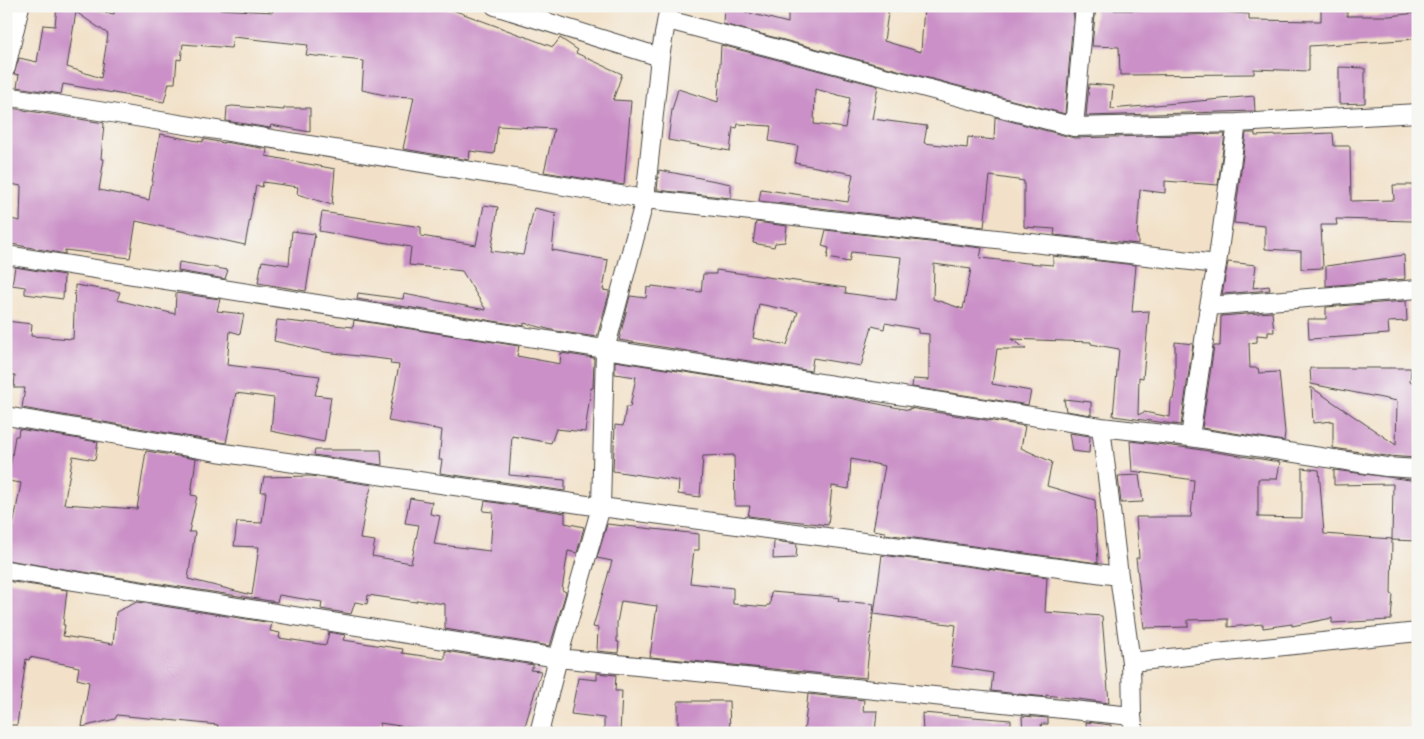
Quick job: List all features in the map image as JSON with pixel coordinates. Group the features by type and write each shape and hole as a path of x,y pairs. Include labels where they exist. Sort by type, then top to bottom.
{"street":[{"path":"6,68 20,6"},
{"path":"495,6 660,58"},
{"path":"1074,127 1086,6"},
{"path":"539,733 558,658 601,507 605,350 645,199 660,58 668,13 1074,127 1238,122 1418,113"},
{"path":"6,96 645,199 1217,264"},
{"path":"1190,437 1238,122"},
{"path":"6,255 1102,427 1190,437 1386,467 1418,469"},
{"path":"1209,306 1418,290"},
{"path":"6,416 217,452 601,507 1119,576"},
{"path":"6,570 558,658 1133,724 1131,662 1102,427"},
{"path":"1131,662 1418,632"}],"building":[{"path":"57,6 71,8 68,6 75,6 114,14 115,6 219,6 219,9 273,12 273,6 442,6 553,47 560,38 578,50 576,53 622,74 613,100 631,101 624,185 544,172 554,129 498,126 494,154 470,151 469,160 403,149 414,97 390,96 362,90 364,61 306,55 308,45 233,37 231,48 183,44 181,60 177,59 175,83 169,83 164,102 63,84 61,94 17,87 19,75 14,74 19,58 37,62 43,25 55,26","holes":["76,12 108,34 101,78 67,67"]},
{"path":"724,6 745,6 745,12 788,23 788,6 889,6 884,41 921,52 924,6 1074,6 1065,114 723,24"},
{"path":"1096,6 1114,6 1114,10 1155,10 1155,6 1205,6 1205,11 1249,14 1249,20 1321,21 1321,6 1347,6 1347,16 1390,16 1416,13 1418,39 1309,46 1309,71 1254,69 1254,74 1120,75 1119,47 1092,46"},
{"path":"721,45 878,86 872,119 927,126 924,143 967,148 968,137 994,140 995,117 1074,138 1225,134 1218,185 1165,181 1165,193 1140,190 1138,244 1054,235 1055,229 1024,227 1024,181 990,176 984,227 759,201 761,189 848,202 853,174 795,163 798,146 769,141 771,126 738,124 737,128 733,127 730,151 668,140 672,110 678,89 718,102","holes":["815,89 850,98 845,128 814,124"]},
{"path":"1339,67 1365,68 1365,103 1339,104"},
{"path":"1089,84 1113,86 1111,109 1254,96 1255,111 1086,116"},
{"path":"227,107 284,110 284,108 310,108 310,132 271,125 270,128 226,121"},
{"path":"11,108 104,123 101,159 104,159 99,190 149,200 160,134 203,142 203,139 267,149 266,156 335,169 332,205 297,194 298,187 263,182 262,187 256,185 245,245 136,221 130,258 65,250 65,254 6,243 6,218 20,221 21,186 6,183 6,152"},
{"path":"1246,133 1255,133 1255,136 1333,133 1334,146 1350,146 1351,201 1394,200 1393,185 1414,185 1412,221 1336,219 1337,225 1321,225 1323,268 1301,269 1301,251 1265,249 1265,226 1234,223"},
{"path":"659,170 731,184 731,198 657,190"},
{"path":"484,205 498,207 491,251 523,255 534,208 556,213 552,250 608,260 603,290 609,291 609,294 597,337 556,331 524,323 524,326 357,299 358,293 403,299 404,294 486,310 462,271 409,265 411,247 319,231 322,212 421,227 421,236 476,245"},
{"path":"756,222 787,226 785,242 775,243 774,247 753,243"},
{"path":"826,230 982,248 980,258 1053,265 1053,256 1136,265 1132,312 1149,311 1143,378 1139,377 1138,415 1144,412 1170,417 1171,400 1173,399 1175,387 1175,342 1193,344 1181,425 1113,416 1119,349 1091,344 1091,342 1011,339 1026,349 997,349 992,384 1031,391 1028,405 912,387 913,379 929,380 929,334 918,333 918,329 885,323 884,329 872,326 861,366 813,358 811,371 619,340 630,296 646,298 647,287 651,288 652,286 701,292 703,274 716,274 716,270 846,288 845,293 896,300 901,257 851,252 849,262 827,258 829,248 822,246","holes":["934,264 971,269 963,309 933,299","759,304 798,312 787,345 753,338"]},
{"path":"292,231 315,234 306,291 258,283 262,261 289,265"},
{"path":"1404,255 1405,279 1326,286 1326,266"},
{"path":"179,262 228,270 225,279 178,271"},
{"path":"1228,262 1256,265 1253,288 1269,286 1270,290 1222,294"},
{"path":"15,267 64,275 63,299 25,294 25,287 12,285"},
{"path":"75,285 120,292 117,300 175,314 176,293 220,299 217,311 244,314 240,334 230,331 227,365 320,376 315,395 331,397 324,442 271,431 274,398 236,393 226,443 22,408 25,388 14,388 15,375 6,374 6,321 32,324 31,336 73,339"},
{"path":"1406,301 1407,321 1388,322 1389,334 1309,339 1308,319 1326,319 1326,307"},
{"path":"1272,312 1274,332 1268,332 1268,336 1257,335 1257,342 1249,343 1250,368 1258,368 1259,373 1279,372 1285,432 1284,441 1202,428 1214,346 1220,346 1221,316"},
{"path":"277,320 353,327 354,320 519,346 517,356 560,364 561,353 594,358 593,388 591,388 585,432 556,429 551,443 512,436 509,475 565,480 565,491 440,473 442,460 439,460 442,430 388,421 399,365 390,364 391,360 325,352 274,341"},
{"path":"615,361 843,397 909,410 909,408 1025,426 1021,448 1052,462 1047,486 1095,500 1098,563 885,534 885,532 873,530 885,466 851,459 849,489 832,486 828,525 748,516 750,506 735,506 734,455 703,456 700,497 678,494 679,481 613,471 615,425 623,426 626,407 630,407 636,377 615,374"},
{"path":"1310,368 1411,368 1410,382 1418,382 1417,458 1387,456 1333,448 1333,421 1313,423 1311,387 1396,445 1397,401 1311,384"},
{"path":"1064,399 1091,402 1091,415 1066,411"},
{"path":"19,429 98,442 95,460 73,456 64,504 137,509 146,451 196,459 191,495 197,496 189,532 195,532 188,579 252,595 259,547 234,546 237,522 262,523 266,492 261,492 264,477 311,476 372,485 366,504 360,539 375,541 372,556 411,563 419,525 405,523 410,498 432,502 430,514 440,516 434,544 490,551 493,512 483,511 485,501 565,513 565,523 584,527 577,553 568,551 562,590 566,592 550,646 445,629 445,604 368,595 367,604 355,602 351,614 321,609 322,602 279,595 277,602 6,560 6,551 12,532 21,483 8,481 15,436 18,436"},
{"path":"1069,433 1090,436 1089,453 1072,451"},
{"path":"1130,441 1280,462 1277,479 1258,479 1258,517 1302,518 1302,468 1319,470 1324,534 1392,539 1391,594 1393,595 1391,620 1332,623 1332,618 1292,626 1292,624 1263,628 1263,624 1228,627 1228,619 1188,620 1188,627 1144,628 1136,558 1139,558 1136,517 1191,517 1194,480 1132,471"},
{"path":"315,450 381,450 382,465 314,455"},
{"path":"1334,470 1418,481 1418,541 1392,540 1393,484 1334,485"},
{"path":"1139,475 1143,502 1121,503 1118,476"},
{"path":"607,524 699,534 699,550 694,550 690,583 733,588 733,604 767,607 767,605 770,605 771,592 833,597 839,598 838,601 874,604 866,678 650,657 657,606 621,601 617,623 618,653 597,651 598,628 593,627 612,561 597,558"},
{"path":"774,541 797,544 796,558 773,559"},
{"path":"882,555 1047,577 1045,612 1102,616 1109,703 1046,695 1046,697 991,691 993,673 951,666 956,625 874,614"},
{"path":"6,581 67,590 63,636 113,644 116,612 137,602 272,623 270,631 280,633 279,638 326,645 329,632 345,635 343,640 403,649 402,653 445,659 445,651 534,665 530,670 541,671 523,733 446,733 380,723 379,733 263,733 244,729 243,733 216,733 218,725 117,715 115,719 82,727 89,682 77,679 79,667 30,657 29,660 26,659 17,725 6,725"},
{"path":"597,673 616,675 615,691 622,691 620,733 604,733 604,718 571,714 578,678 597,680"},
{"path":"808,694 864,700 863,711 877,711 875,733 804,733"},
{"path":"678,701 729,701 730,733 678,730"},
{"path":"922,713 1011,720 1011,733 923,733"},
{"path":"1022,716 1048,718 1048,724 1041,724 1043,733 1023,733"},
{"path":"1086,722 1111,725 1111,733 1087,733"}]}
